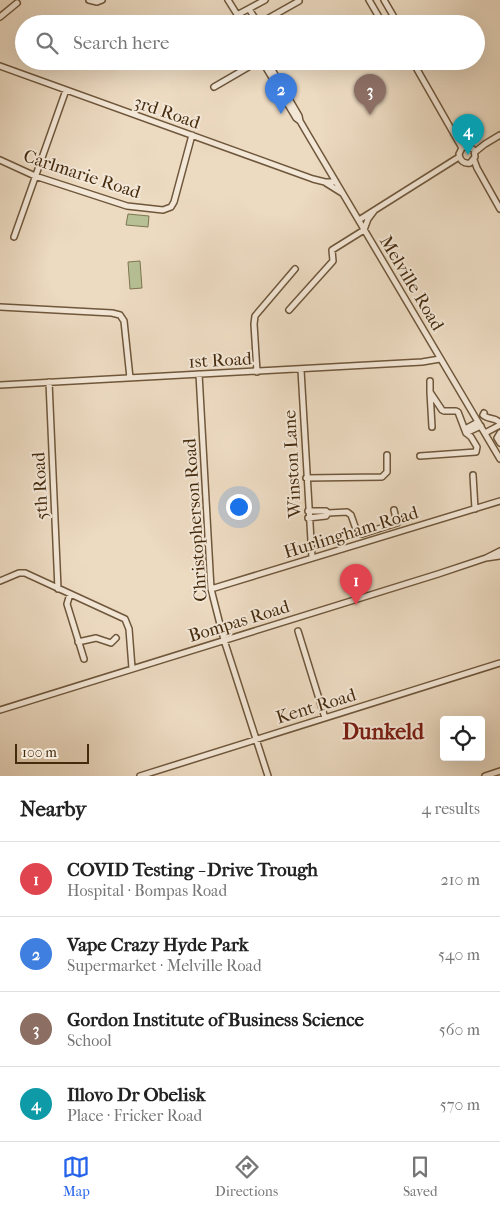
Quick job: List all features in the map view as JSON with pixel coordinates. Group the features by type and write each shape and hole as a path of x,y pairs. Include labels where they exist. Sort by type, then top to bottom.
{"street":[{"path":"91,1 102,0"},
{"path":"228,0 238,15 265,0"},
{"path":"369,0 378,15"},
{"path":"384,0 393,15"},
{"path":"274,15 298,1"},
{"path":"0,17 17,3"},
{"path":"249,9 253,15"},
{"name":"3rd Road","path":"0,66 325,182 342,193"},
{"path":"214,87 244,70"},
{"name":"Melville Road","path":"266,70 296,118 300,121"},
{"name":"Melville Road","path":"272,70 342,193 500,459"},
{"path":"418,70 457,140 464,147 474,150 500,135"},
{"path":"14,238 66,90"},
{"name":"Carlmarie Road","path":"0,160 36,176 127,206 157,210 168,209 174,202 192,135"},
{"path":"460,159 460,152 464,147"},
{"path":"472,161 474,150"},
{"path":"358,220 460,159 472,161 500,209"},
{"name":"3rd Road","path":"325,182 336,182"},
{"path":"289,310 333,261 332,252 334,249 364,230 368,219 374,211"},
{"path":"257,372 255,316 295,269"},
{"path":"0,307 118,314 124,321 130,378"},
{"name":"1st Road","path":"0,385 301,370 422,362 440,359"},
{"name":"Winston Lane","path":"301,370 308,518 312,558"},
{"name":"Christopherson Road","path":"199,374 211,589 224,640 268,776"},
{"path":"430,381 432,427"},
{"name":"5th Road","path":"49,382 58,588"},
{"path":"420,456 476,452 477,447 466,431 458,412 456,410 444,412 430,392"},
{"path":"484,413 483,415 486,418 495,419 500,424 485,433"},
{"path":"466,431 479,424"},
{"path":"500,433 497,438 500,443"},
{"path":"306,478 382,477 387,472 387,455"},
{"path":"473,475 475,509"},
{"name":"Hurlingham Road","path":"211,589 500,501"},
{"path":"308,511 349,513 357,532 362,534 397,523 394,510"},
{"path":"308,518 326,516 328,513"},
{"name":"Bompas Road","path":"0,710 486,558 500,551"},
{"name":"Bompas Road","path":"486,558 500,556"},
{"path":"0,582 22,572 125,619 128,623 132,668"},
{"path":"70,594 67,604 84,659"},
{"path":"298,631 325,718"},
{"path":"78,642 96,638 111,643 116,638"},
{"name":"Kent Road","path":"140,776 500,663"},
{"path":"485,776 500,771"}],"green space":[{"path":"128,214 149,216 148,227 126,225"},
{"path":"140,261 142,288 130,289 128,262"}],"place":[{"name":"Vape Crazy Hyde Park","path":"281,114"},
{"name":"Gordon Institute of Business Science","path":"370,115"},
{"name":"Illovo Dr Obelisk","path":"468,155"},
{"name":"COVID Testing - Drive Trough","path":"356,605"}],"district":[{"name":"Dunkeld","path":"383,731"}]}
